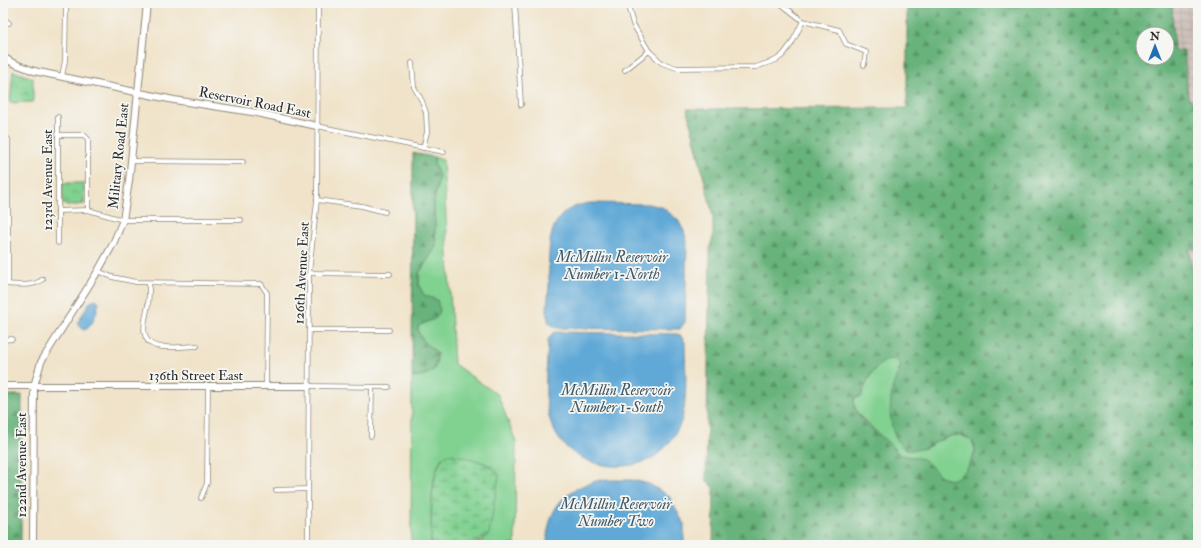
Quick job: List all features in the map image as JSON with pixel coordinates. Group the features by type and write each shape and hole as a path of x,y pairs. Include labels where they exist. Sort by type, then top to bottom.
{"street":[{"name":"Military Road East","path":"34,386 41,362 98,271 113,244 123,220 131,161 147,3"},
{"name":"126th Avenue East","path":"308,545 309,273 316,200 318,3"},
{"path":"515,3 521,105"},
{"path":"627,3 633,24 649,51 662,63 677,68 756,67 776,60 792,44 803,21"},
{"path":"780,3 803,21 839,30 846,44 866,52 864,65"},
{"path":"62,76 65,61 66,8"},
{"path":"3,18 8,23"},
{"path":"625,70 649,51"},
{"name":"Reservoir Road East","path":"3,57 22,67 62,76 137,92 252,112 444,152"},
{"path":"412,63 414,87 422,101 426,113 427,132 422,148"},
{"name":"123rd Avenue East","path":"58,117 58,243"},
{"path":"58,135 84,135 87,137 88,210"},
{"path":"5,139 5,284 33,284 39,283 43,279"},
{"path":"131,161 243,162"},
{"path":"316,200 362,206 385,212"},
{"path":"58,211 88,210 123,220 241,220"},
{"path":"98,271 124,280 149,283 258,283 264,287 267,293 266,386"},
{"path":"309,273 390,274"},
{"path":"149,283 149,299 144,332 149,342 160,346 197,346"},
{"path":"309,330 389,330"},
{"path":"3,340 12,339"},
{"name":"136th Street East","path":"3,386 389,387"},
{"name":"122nd Avenue East","path":"33,545 34,386"},
{"path":"201,498 207,483 208,386"},
{"path":"371,436 372,386"},
{"path":"276,490 308,490"}],"shaded area":[{"path":"1198,3 1198,105 1188,98 1184,51 1175,51 1175,26 1173,26 1172,4"},
{"path":"1188,249 1198,249 1198,307"}],"green space":[{"path":"907,3 1177,3 1172,4 1173,26 1135,26 1135,66 1175,66 1175,51 1184,51 1188,98 1198,105 1198,249 1189,249 1198,307 1198,545 713,545 714,488 706,480 710,247 713,237 713,216 687,109 907,108","holes":["889,359 896,360 901,365 894,382 891,396 891,416 892,426 899,444 906,449 915,450 922,449 942,439 955,435 969,439 974,445 975,452 967,469 957,478 951,480 946,479 937,473 924,460 901,455 857,413 854,401 856,397 861,397 874,370"]},
{"path":"13,71 33,78 33,102 10,103"},
{"path":"413,153 434,157 434,163 439,176 434,203 436,247 419,273 419,286 424,295 437,300 440,311 436,318 418,326 421,338 437,353 434,369 431,372 412,378"},
{"path":"434,157 443,160 454,364 498,395 516,442 515,545 473,545 484,540 492,466 478,462 442,457 433,488 431,545 411,545 412,378 432,372 437,360 437,353 421,338 418,330 418,326 425,322 436,300 424,296 419,286 419,273 436,247 434,203 439,176 434,163"},
{"path":"62,183 84,183 84,204 67,206 63,204"},
{"path":"889,359 896,360 901,365 892,389 924,449 953,435 964,436 971,440 974,445 975,452 967,469 957,479 950,480 937,474 923,460 899,454 856,411 853,401 856,397 861,397 874,370"},
{"path":"3,395 22,395 21,545 3,545"},
{"path":"448,454 469,458 484,463 496,470 499,475 489,534 476,542 469,544 431,545 432,495 434,481 437,469 442,460"}],"water":[{"name":"McMillin Reservoir Number 1-North","path":"590,203 648,204 662,207 678,220 684,231 687,242 685,322 680,329 557,328 549,323 547,309 549,256 552,232 557,221 564,213 575,207"},
{"path":"96,299 99,302 94,319 90,326 84,330 77,324 89,303"},
{"name":"McMillin Reservoir Number 1-South","path":"553,333 677,334 681,336 685,342 686,385 684,408 677,431 662,451 654,457 641,463 627,466 612,466 598,464 584,459 572,452 562,442 554,430 550,420 546,397 548,340"},
{"name":"McMillin Reservoir Number Two","path":"600,480 633,480 649,484 669,496 684,524 684,545 547,545 550,520 560,502 567,495 577,489"}]}
